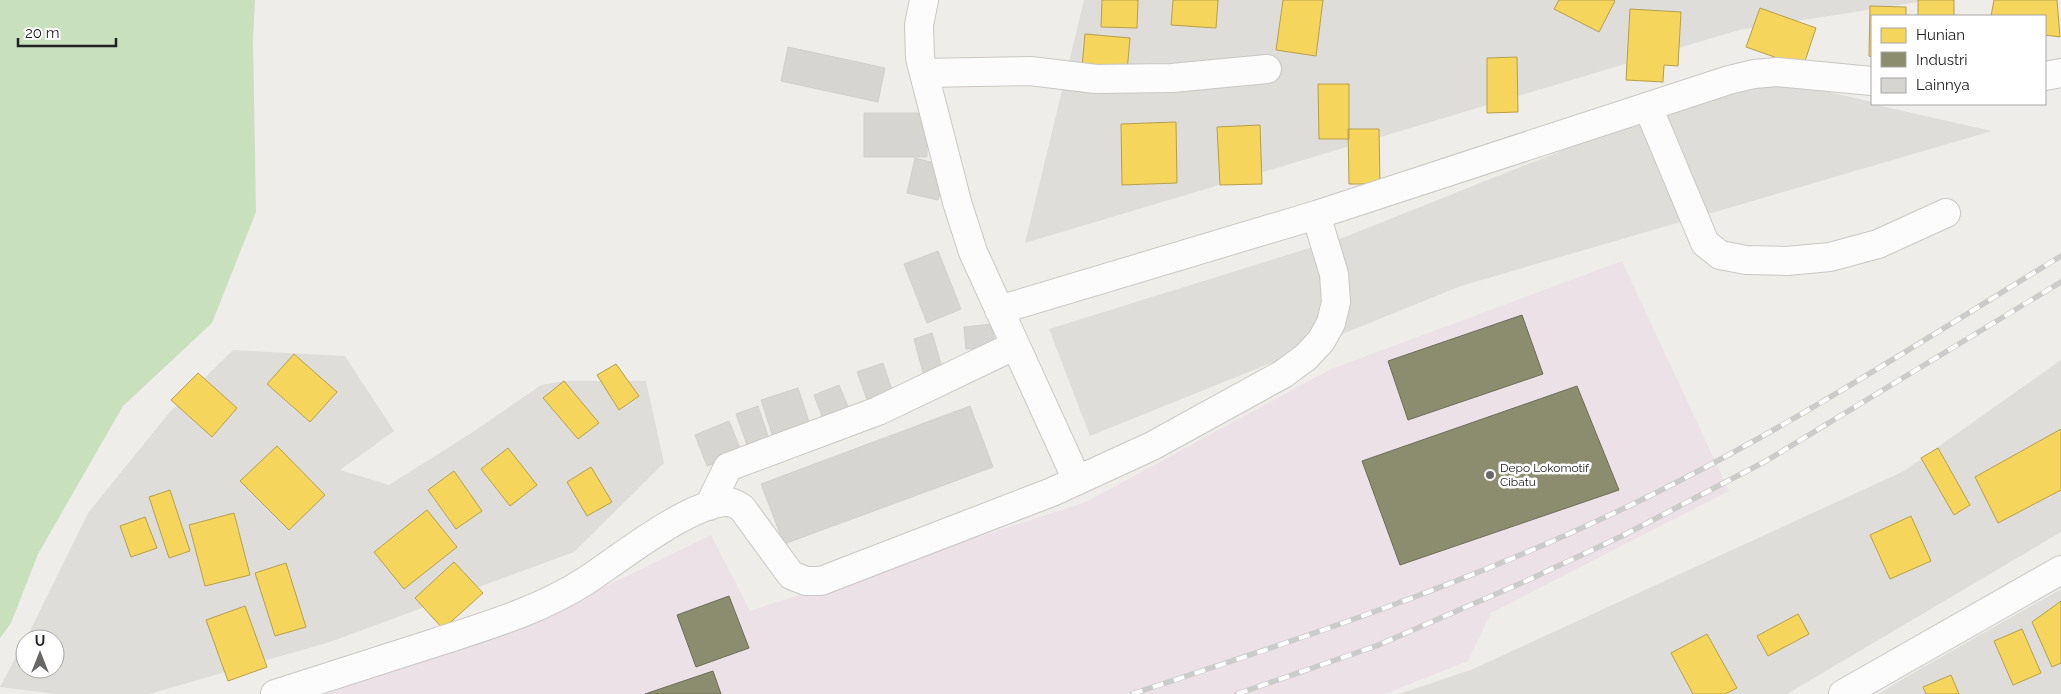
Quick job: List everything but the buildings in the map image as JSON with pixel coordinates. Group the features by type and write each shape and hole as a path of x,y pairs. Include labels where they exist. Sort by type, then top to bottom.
{"street":[{"path":"924,0 919,24 919,46 924,73 957,202 973,252 1014,346 1077,480"},
{"path":"924,73 1030,71 1096,79 1172,78 1267,70"},
{"path":"999,310 1316,215 1729,80 1754,74 1777,72 1871,81"},
{"path":"2046,76 2061,73"},
{"path":"1648,107 1705,243 1720,255 1746,260 1788,261 1830,257 1878,244 1946,214"},
{"path":"275,694 509,618 552,601 586,581 670,524 709,506 729,502 742,508 791,575 806,581 821,581 1052,492 1152,446 1283,374 1306,357 1321,341 1331,323 1336,302 1334,274 1316,215"},
{"path":"709,506 728,467 878,411 1014,346"},
{"path":"1843,694 2061,570"}],"shaded area":[{"path":"1084,0 1931,0 1739,30 1025,243"},
{"path":"1754,74 1871,102 1871,105 1992,131 1461,286 1090,436 1049,329 1345,237"},
{"path":"1622,261 1729,491 1491,613 1468,661 1385,694 325,694 510,633 711,535 750,611 1086,502 1331,369"},
{"path":"233,350 345,356 394,431 340,470 389,485 476,430 541,385 564,381 646,381 664,463 574,552 330,642 149,694 56,694 0,687 15,659 15,679 65,679 65,629 31,629 88,513 169,413"},
{"path":"2061,360 2061,532 1787,694 1399,694 1473,669 1904,471"},
{"path":"2061,589 2061,694 1879,694 1899,681"}],"green space":[{"path":"0,0 255,0 253,40 256,212 212,323 123,406 38,554 11,623 0,638"}],"railway":[{"path":"1132,694 1375,612 1554,541 1612,514 1670,486 1784,424 2061,256"},
{"path":"1237,694 1376,646 1526,581 1622,536 1766,461 2061,282"}],"place":[{"name":"Depo Lokomotif Cibatu","path":"1490,475"}]}
